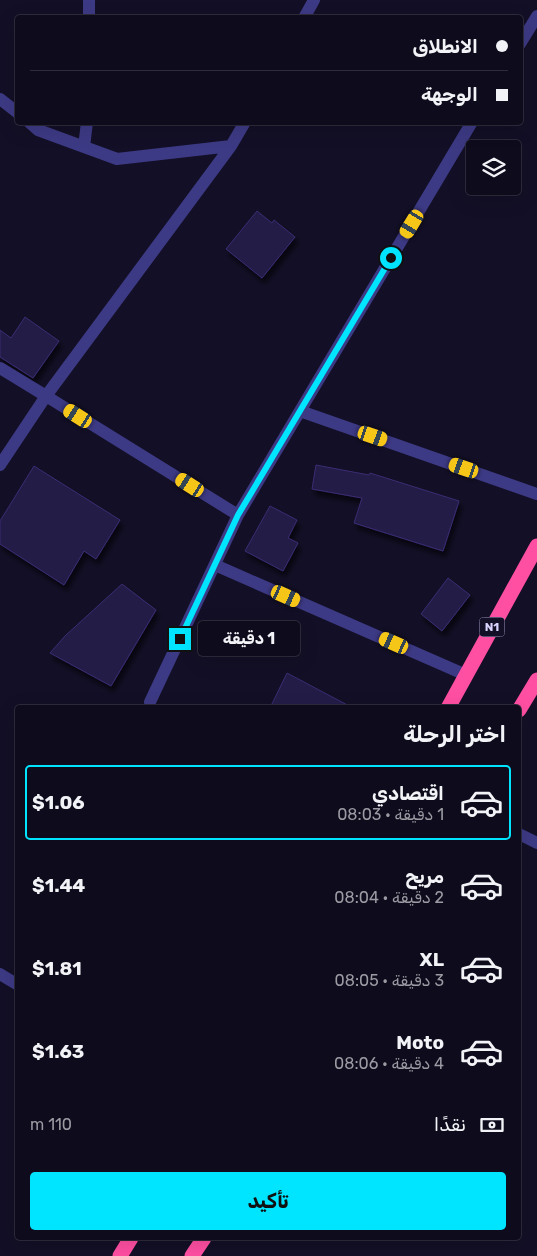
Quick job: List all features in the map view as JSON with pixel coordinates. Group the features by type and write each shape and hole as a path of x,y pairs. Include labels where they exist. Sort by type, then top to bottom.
{"highway":[{"name":"N1","path":"450,705 537,546"},
{"path":"521,707 537,680"},
{"path":"120,1256 130,1240"},
{"path":"192,1256 203,1240"}],"street":[{"path":"89,0 89,15"},
{"path":"306,15 314,0"},
{"path":"523,39 537,16"},
{"path":"0,99 15,111"},
{"path":"32,125 38,130 117,159 232,146"},
{"path":"84,147 87,125"},
{"path":"0,465 46,396 232,146 243,125"},
{"path":"150,702 238,515 470,125"},
{"path":"0,368 238,515"},
{"path":"300,411 537,494"},
{"path":"215,565 466,674"},
{"path":"521,837 537,843"},
{"path":"0,974 15,983"}],"building":[{"path":"257,211 272,223 274,220 295,237 262,278 226,249"},
{"path":"25,317 59,341 33,378 0,357 0,330 11,338"},
{"path":"316,465 369,475 370,473 459,501 443,551 354,523 362,498 312,489"},
{"path":"34,466 120,520 96,559 84,551 64,585 0,544 0,521"},
{"path":"270,506 297,520 288,538 298,543 283,571 245,551"},
{"path":"448,578 470,595 442,631 421,614"},
{"path":"122,584 156,610 111,686 50,653 65,636"},
{"path":"287,673 347,705 271,705"}],"route":[{"path":"180,639 238,515 391,258"}]}
